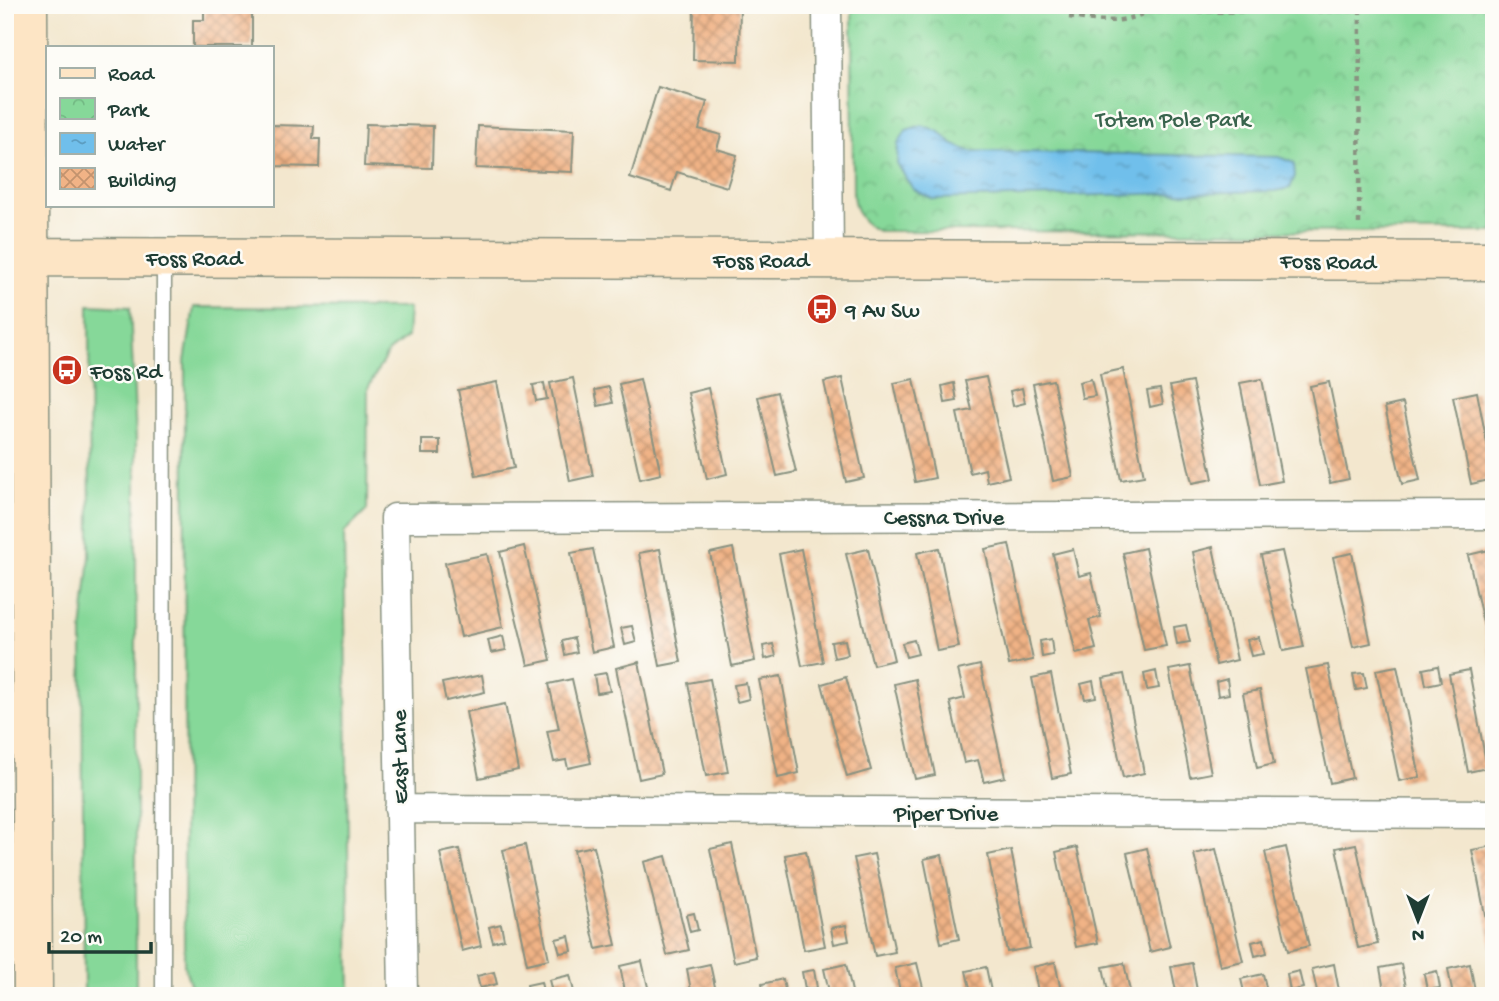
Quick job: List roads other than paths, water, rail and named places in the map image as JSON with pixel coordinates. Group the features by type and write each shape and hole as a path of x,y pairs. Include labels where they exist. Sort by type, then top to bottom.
{"street":[{"path":"27,5 18,624 19,958 33,996"},
{"path":"827,5 829,260"},
{"name":"Foss Road","path":"24,256 1494,261"},
{"name":"Cessna Drive","path":"395,517 1494,515"},
{"name":"East Lane","path":"395,517 403,996"},
{"name":"Piper Drive","path":"398,809 1494,814"}],"lane":[{"path":"163,996 164,257"}],"water":[{"path":"922,125 940,132 952,144 969,151 1279,157 1294,163 1295,176 1290,188 1275,191 932,199 913,189 897,164 898,144 906,130"}],"place":[{"name":"9 Av Sw","path":"822,309"},
{"name":"Foss Rd","path":"67,370"}],"park label":[{"name":"Totem Pole Park","path":"1173,118"}]}
